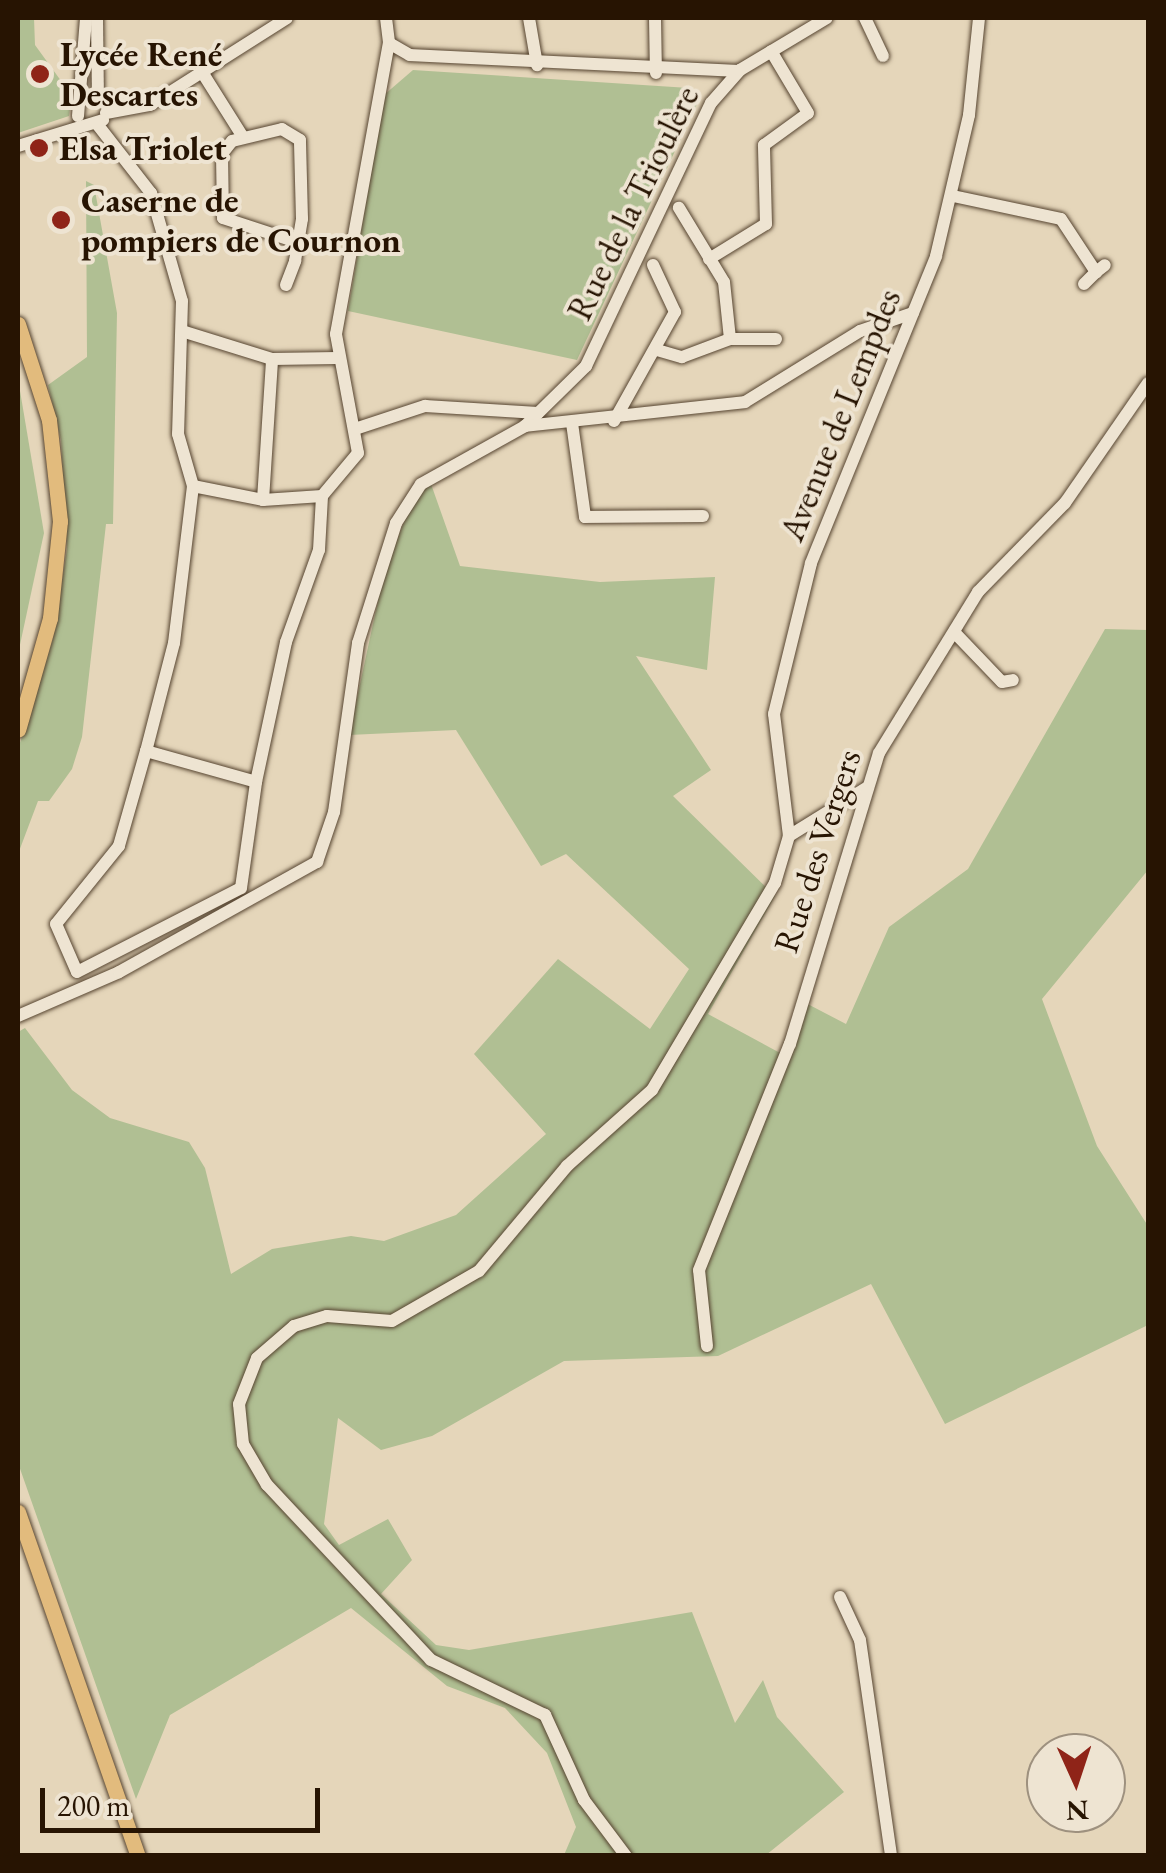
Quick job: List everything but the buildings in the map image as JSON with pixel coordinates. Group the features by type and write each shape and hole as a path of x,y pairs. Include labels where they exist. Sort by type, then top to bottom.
{"main road":[{"path":"18,324 46,403 60,520 50,618 18,730"},
{"path":"18,1512 138,1856"}],"street":[{"path":"86,18 82,99 92,120 150,193 184,332 178,434 194,486 174,643 119,846 56,924 77,972 242,888 256,782 286,642 319,550 322,496"},
{"path":"92,120 98,98 97,18"},
{"path":"194,486 264,500 322,496 354,466 358,428 337,358 389,43 386,18"},
{"path":"529,18 536,65"},
{"path":"655,18 656,73"},
{"name":"Rue de la Trioulère","path":"525,426 553,393 586,366 716,97 720,80 828,18"},
{"path":"865,18 883,56"},
{"name":"Avenue de Lempdes","path":"789,836 774,714 810,563 914,312 954,196 979,18"},
{"path":"18,146 57,136 92,120 140,110 278,20"},
{"path":"389,43 410,55 720,80"},
{"path":"709,258 766,224 764,145 808,113 771,50"},
{"path":"202,72 243,138"},
{"path":"683,75 716,97"},
{"path":"82,99 98,98"},
{"path":"286,285 297,242 300,140 282,129 243,138 222,154 223,218 297,242"},
{"path":"954,196 1061,219 1100,268 1084,284"},
{"path":"679,208 724,282 730,339"},
{"path":"614,421 657,350 675,301 652,265"},
{"path":"18,1016 119,972 317,862 334,812 358,643 400,513 433,474 525,426 614,421 745,402 860,331 914,312"},
{"path":"184,332 272,358 337,358"},
{"path":"657,350 682,357 730,339 776,339"},
{"path":"264,500 272,358"},
{"name":"Rue des Vergers","path":"707,1346 699,1270 790,1044 812,957 859,838 866,788 978,592 1065,503 1148,383"},
{"path":"633,390 638,418"},
{"path":"553,393 557,424"},
{"path":"358,428 425,406 538,410 540,425"},
{"path":"572,423 585,518 703,516"},
{"path":"954,632 1002,682 1013,680"},
{"path":"146,751 256,782"},
{"path":"626,1856 584,1800 546,1715 431,1660 267,1485 243,1444 240,1404 257,1358 294,1326 327,1316 402,1318 493,1257 566,1166 652,1090 775,883 789,836 866,788"},
{"path":"840,1597 860,1640 891,1856"}],"green space":[{"name":"Lycée René Descartes","path":"18,18 34,18 35,45 72,96 69,116 18,133"},
{"path":"413,70 689,88 698,102 577,360 348,311 384,95"},
{"path":"86,181 94,185 117,313 113,524 106,524 82,737 72,769 49,801 38,801 18,854 18,749 53,639 67,549 61,440 48,385 87,357"},
{"path":"18,379 44,533 18,654"},
{"path":"431,484 460,566 600,582 715,577 707,670 636,656 711,770 673,796 775,896 708,1014 782,1054 798,999 846,1024 889,927 968,869 1105,629 1148,630 1148,870 1042,999 1097,1146 1148,1226 1148,1325 945,1424 871,1284 718,1356 564,1361 432,1436 381,1450 338,1418 324,1524 339,1545 388,1519 412,1560 381,1594 436,1645 469,1650 692,1612 735,1723 763,1680 777,1717 844,1792 766,1855 564,1855 576,1827 547,1753 505,1708 447,1686 351,1608 170,1715 136,1799 18,1463 18,1032 25,1028 72,1090 110,1118 189,1142 205,1168 231,1274 272,1249 351,1236 384,1241 456,1215 546,1134 474,1054 558,959 650,1029 689,969 566,854 541,866 456,730 349,735 384,573 415,494"}],"place":[{"name":"Lycée René Descartes","path":"40,74"},
{"name":"Elsa Triolet","path":"39,148"},
{"name":"Caserne de pompiers de Cournon","path":"61,220"}]}
